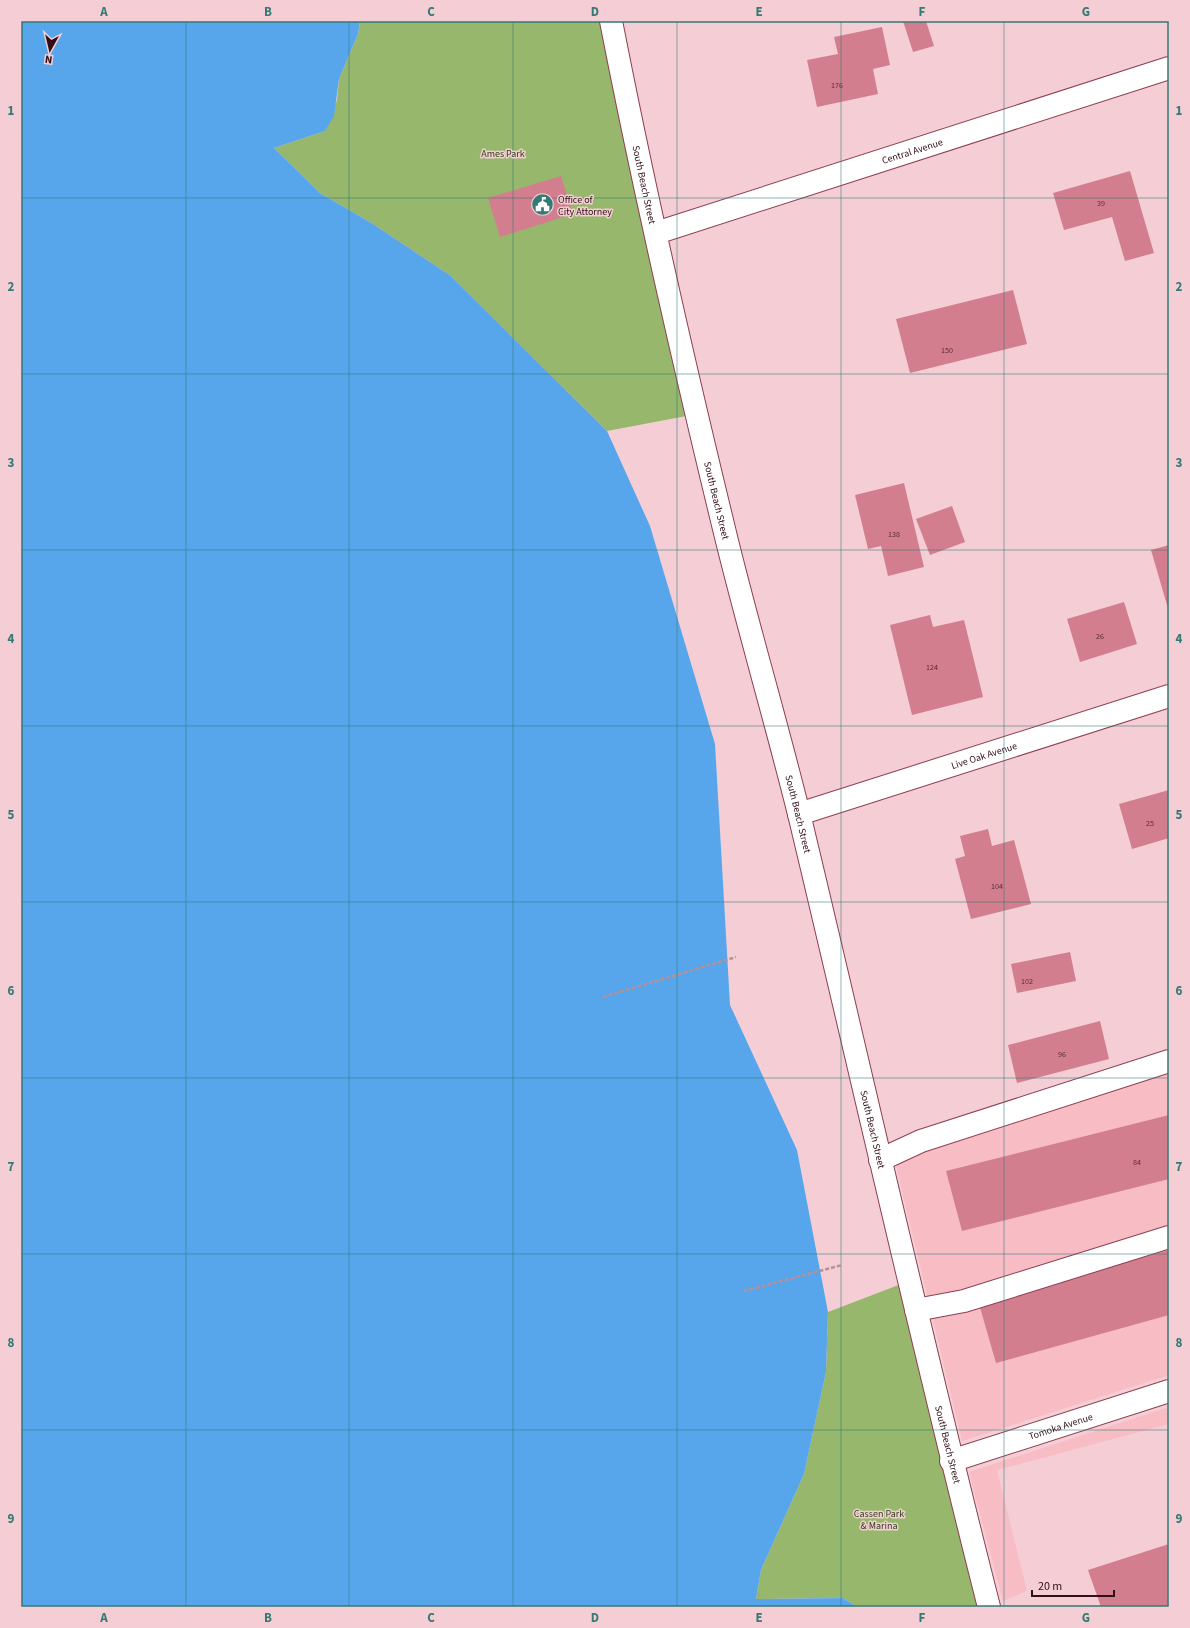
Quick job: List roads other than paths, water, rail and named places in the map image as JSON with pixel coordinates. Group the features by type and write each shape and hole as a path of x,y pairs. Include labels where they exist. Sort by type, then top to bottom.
{"street":[{"name":"South Beach Street","path":"612,21 656,233 728,543 798,814 952,1461 989,1607"},
{"name":"Central Avenue","path":"656,233 1169,68"},
{"name":"Live Oak Avenue","path":"798,814 1169,696"},
{"path":"880,1160 921,1142 1169,1061"},
{"path":"916,1310 964,1301 1169,1237"},
{"name":"Tomoka Avenue","path":"952,1461 1169,1391"}],"water":[{"path":"21,21 360,21 358,34 339,79 334,116 325,131 274,148 320,193 373,224 451,276 607,431 650,526 715,744 730,1005 797,1150 828,1312 826,1372 804,1474 761,1570 756,1599 843,1598 857,1607 21,1607"}],"place":[{"name":"Office of City Attorney","path":"542,205"}],"park label":[{"name":"Ames Park","path":"503,153"},
{"name":"Cassen Park & Marina","path":"879,1518"}]}
